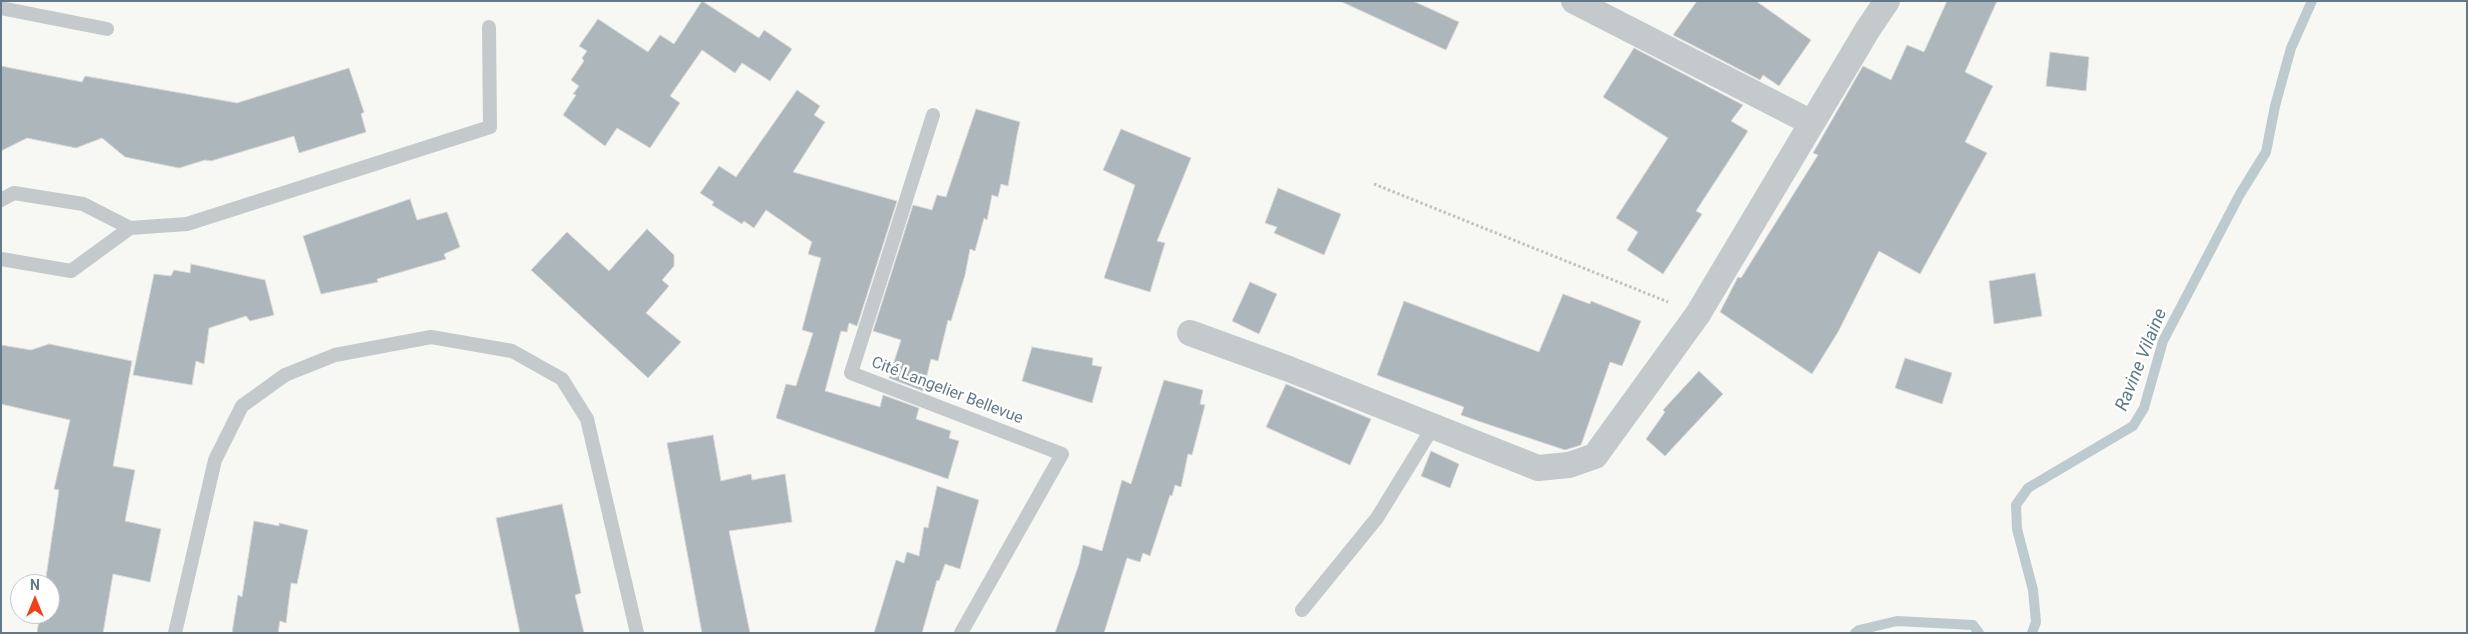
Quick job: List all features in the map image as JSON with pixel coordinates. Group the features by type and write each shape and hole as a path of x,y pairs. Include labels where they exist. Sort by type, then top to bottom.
{"street":[{"path":"1574,1 1812,123"},
{"path":"1190,333 1538,468 1569,465 1595,456 1698,314 1887,1"}],"lane":[{"path":"1,8 107,29"},
{"path":"1,200 14,192 83,204 130,228 187,224 490,127 489,27"},
{"name":"Cité Langelier Bellevue","path":"933,116 851,373 1062,454 961,633"},
{"path":"1,259 71,271 130,228"},
{"path":"175,633 215,460 242,406 285,375 335,355 431,337 512,351 562,379 587,419 637,633"},
{"path":"1302,610 1377,518 1433,427"}],"path":[{"path":"1374,184 1698,314"}],"building":[{"path":"702,1 759,38 764,30 792,49 770,81 742,63 735,73 702,50 670,96 680,103 650,148 617,128 605,146 563,115 576,95 573,94 579,86 571,80 584,61 582,58 587,51 579,46 598,19 648,52 660,35 674,44"},
{"path":"1340,1 1413,1 1459,22 1446,50"},
{"path":"1697,1 1756,1 1811,40 1779,86 1763,75 1760,80 1673,35"},
{"path":"1947,1 1997,1 1965,72 1993,86 1965,142 1987,153 1920,274 1879,251 1838,332 1812,374 1720,312 1738,277 1741,278 1818,155 1813,153 1863,66 1891,80 1907,45 1924,52"},
{"path":"1634,48 1743,105 1731,121 1748,131 1696,211 1702,214 1663,274 1627,250 1638,232 1616,218 1668,138 1603,97"},
{"path":"2050,52 2089,57 2086,91 2046,86"},
{"path":"1,66 82,82 85,76 237,103 349,68 364,112 361,114 366,132 299,153 294,136 211,161 205,160 179,168 125,157 102,138 76,148 27,138 1,151"},
{"path":"797,90 820,106 814,115 825,122 793,172 897,201 857,326 849,323 847,332 841,331 825,391 880,407 883,395 919,408 916,419 951,431 949,438 959,441 948,479 776,418 786,384 796,386 813,333 802,330 821,258 808,254 812,242 766,210 754,228 744,221 742,224 712,205 714,202 700,193 719,166 736,177"},
{"path":"976,109 1020,122 1008,186 1001,184 998,197 992,195 987,220 984,218 975,251 970,249 965,275 951,321 948,320 938,361 931,359 923,391 889,378 901,340 873,331 913,205 932,210 937,195 946,197"},
{"path":"1121,129 1191,158 1157,241 1165,243 1150,292 1104,278 1135,185 1103,170"},
{"path":"1278,188 1341,214 1324,255 1274,233 1277,227 1265,223"},
{"path":"410,199 417,220 447,212 460,247 444,254 446,259 377,279 378,282 321,294 303,236"},
{"path":"647,229 674,255 674,266 662,280 669,286 646,313 681,342 648,378 531,270 567,232 609,271"},
{"path":"191,264 265,280 274,315 250,321 246,316 209,328 204,364 196,361 192,385 133,375 154,274 171,276 174,270 190,273"},
{"path":"2035,273 2042,316 1994,324 1989,281"},
{"path":"1250,282 1277,294 1259,334 1232,321"},
{"path":"1563,294 1590,304 1591,301 1641,321 1622,366 1610,362 1581,445 1565,450 1478,421 1461,415 1464,407 1377,375 1404,301 1539,352"},
{"path":"49,344 132,361 113,466 135,470 125,521 161,529 150,582 113,574 103,633 37,633 38,624 60,624 60,574 46,574 59,490 54,489 70,420 1,404 1,345 31,350"},
{"path":"1032,347 1093,358 1092,365 1102,367 1092,403 1022,381"},
{"path":"1905,358 1952,373 1942,404 1895,388"},
{"path":"1699,371 1723,394 1665,456 1646,439 1665,412 1663,410"},
{"path":"1164,380 1203,390 1200,404 1205,405 1192,455 1188,454 1181,487 1175,485 1172,496 1170,495 1150,556 1143,553 1140,562 1127,558 1104,633 1055,633 1079,564 1083,545 1102,551 1122,480 1131,484"},
{"path":"1286,384 1371,419 1350,465 1266,427"},
{"path":"713,435 721,481 751,474 752,480 785,474 792,522 729,531 750,633 702,633 667,443"},
{"path":"1431,451 1459,464 1450,488 1421,476"},
{"path":"937,486 979,500 960,569 945,564 939,581 937,580 922,633 874,633 896,560 904,563 907,552 919,556 924,527 928,528"},
{"path":"562,504 581,593 575,595 584,633 520,633 496,518"},
{"path":"254,521 279,526 279,523 308,530 297,584 291,583 286,623 280,621 278,633 232,633 238,595 242,597"}],"waterway":[{"name":"Ravine Vilaine","path":"2032,633 2036,622 2033,590 2017,529 2016,505 2028,488 2133,426 2144,408 2163,341 2240,194 2266,152 2275,106 2291,48 2312,1"},
{"name":"Ravine Vilaine","path":"1855,633 1859,630 1897,621 1973,625 1979,633"}]}
